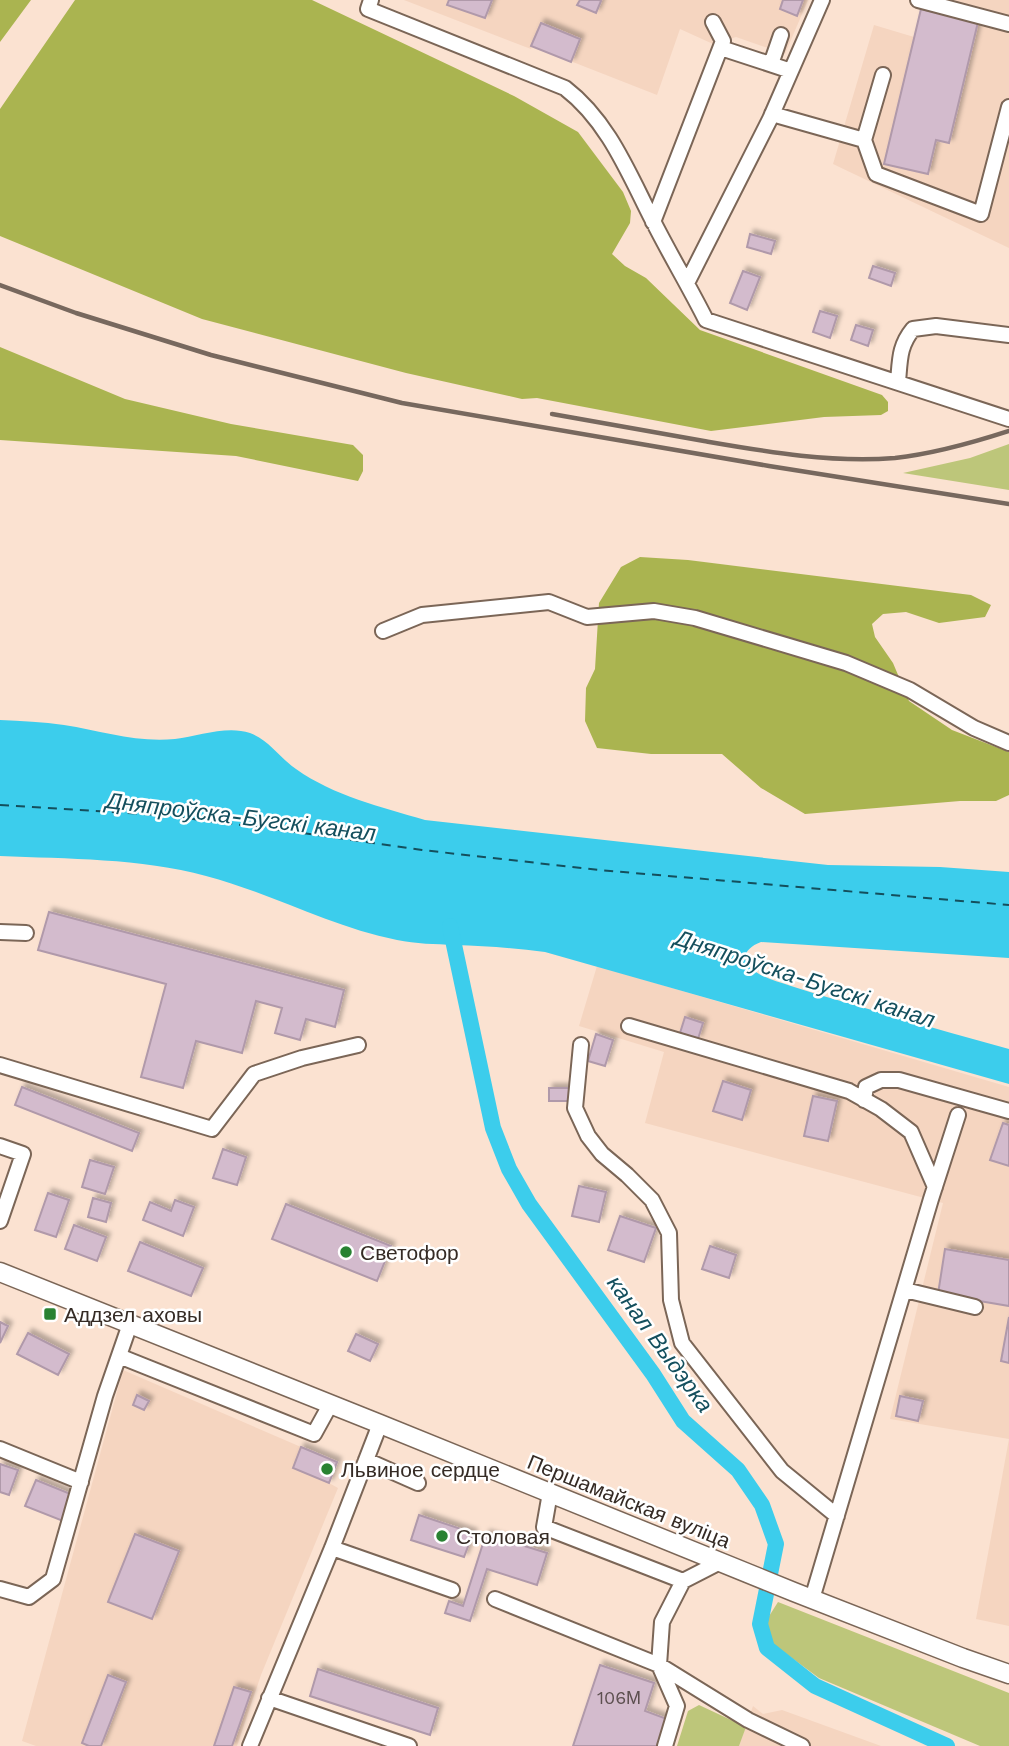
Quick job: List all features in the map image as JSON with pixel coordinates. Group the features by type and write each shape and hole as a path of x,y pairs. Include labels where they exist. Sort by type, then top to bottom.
{"main road":[{"name":"Першамайская вуліца","path":"0,1272 746,1573 1009,1674"}],"street":[{"path":"371,0 368,9 565,88 580,99 614,144 706,320 1009,419"},
{"path":"687,283 772,114 821,0"},
{"path":"918,0 1009,24"},
{"path":"653,222 723,41 713,22"},
{"path":"771,64 781,35"},
{"path":"720,48 791,71"},
{"path":"883,75 864,140 876,174 981,214 1009,107"},
{"path":"772,114 864,140"},
{"path":"898,382 900,354 904,340 913,329 936,326 1009,335"},
{"path":"383,631 422,615 549,602 587,617 654,611 695,618 846,663 910,690 974,728 1009,743"},
{"path":"0,932 26,933"},
{"path":"629,1026 849,1091 881,1109 911,1132 935,1187"},
{"path":"0,1065 212,1129 254,1074 302,1058 358,1045"},
{"path":"581,1045 575,1108 588,1136 602,1154 652,1200 669,1233 671,1300 682,1343 782,1471 837,1516"},
{"path":"864,1100 866,1087 881,1080 899,1080 1009,1111"},
{"path":"812,1599 958,1115"},
{"path":"0,1146 23,1154 0,1221"},
{"path":"905,1290 975,1307"},
{"path":"0,1589 29,1597 53,1579 105,1396 130,1324"},
{"path":"119,1356 314,1434 330,1405"},
{"path":"250,1746 380,1424"},
{"path":"0,1449 81,1482"},
{"path":"366,1460 418,1483"},
{"path":"550,1493 544,1527 683,1581"},
{"path":"332,1548 452,1590"},
{"path":"665,1746 677,1706 659,1665 662,1622 683,1581 720,1562"},
{"path":"495,1600 659,1665 748,1720 802,1746"},
{"path":"269,1698 409,1746"}],"shaded area":[{"path":"404,0 808,0 785,54 736,37 713,44 680,29 657,95"},
{"path":"926,0 1009,0 1009,248 833,164 874,25 914,37"},
{"path":"597,966 1009,1087 1009,1439 890,1419 943,1203 645,1123 664,1052 579,1026"},
{"path":"123,1370 301,1447 329,1483 338,1488 261,1675 237,1746 36,1746 22,1741"},
{"path":"1009,1439 1009,1626 976,1619"},
{"path":"753,1706 763,1714 782,1710 881,1746 739,1746"}],"green space":[{"path":"0,0 31,0 0,42"},
{"path":"75,0 312,0 514,96 578,132 623,192 631,211 630,223 612,254 625,266 646,278 700,330 882,395 888,402 888,411 881,415 824,417 711,431 537,398 522,399 406,373 202,319 0,236 0,109"},
{"path":"0,347 125,399 231,424 353,445 363,455 363,471 358,481 236,456 0,440"},
{"path":"1009,444 1009,490 903,473 970,458"},
{"path":"640,557 688,560 971,595 991,605 985,617 939,623 906,612 883,614 872,624 875,637 893,663 909,701 952,730 1009,752 1009,795 996,801 960,801 805,814 761,788 722,754 651,754 597,748 585,721 586,688 595,669 599,603 621,567"},
{"path":"778,1602 1009,1693 1009,1746 980,1746 819,1678 773,1644 766,1621"},
{"path":"699,1705 746,1727 739,1746 677,1746 688,1711"}],"water":[{"name":"Дняпроўска-Бугскі канал","path":"0,720 40,722 161,740 232,730 250,733 263,740 296,769 326,787 358,800 425,820 828,865 940,867 1009,872 1009,958 761,942 747,951 745,960 750,968 773,980 1009,1049 1009,1084 545,952 397,940 348,927 230,883 181,870 104,860 0,856"}],"building":[{"path":"449,0 492,0 485,18 447,5"},
{"path":"580,0 601,1 596,13 577,5"},
{"path":"783,0 803,0 797,16 780,9"},
{"path":"921,9 978,22 949,143 936,140 928,174 884,164"},
{"path":"541,23 580,39 571,62 531,46"},
{"path":"750,234 775,241 771,254 747,247"},
{"path":"873,266 895,273 891,286 869,278"},
{"path":"743,271 760,277 747,310 730,303"},
{"path":"820,311 837,316 830,338 813,332"},
{"path":"856,325 873,330 868,346 851,340"},
{"path":"49,912 344,990 335,1027 306,1019 300,1040 275,1033 282,1008 256,1001 242,1053 196,1041 183,1088 141,1077 166,984 38,950"},
{"path":"685,1017 703,1023 698,1039 680,1033"},
{"path":"596,1034 613,1040 605,1066 588,1061"},
{"path":"723,1081 751,1090 742,1120 713,1111"},
{"path":"22,1087 139,1133 132,1151 15,1105"},
{"path":"549,1088 569,1088 569,1101 549,1101"},
{"path":"813,1096 837,1101 828,1141 804,1136"},
{"path":"1003,1123 1009,1125 1009,1166 990,1160"},
{"path":"223,1149 246,1157 237,1185 213,1178"},
{"path":"90,1160 114,1167 105,1194 82,1187"},
{"path":"579,1186 606,1192 599,1222 572,1216"},
{"path":"48,1193 69,1200 56,1237 35,1230"},
{"path":"93,1198 111,1203 106,1222 88,1217"},
{"path":"175,1200 194,1207 183,1236 143,1220 150,1202 171,1211"},
{"path":"286,1204 391,1246 377,1281 272,1239"},
{"path":"620,1216 656,1228 644,1262 608,1250"},
{"path":"74,1225 106,1237 97,1261 65,1249"},
{"path":"140,1242 203,1268 191,1296 128,1271"},
{"path":"710,1246 736,1255 729,1278 702,1269"},
{"path":"945,1249 1009,1260 1009,1306 938,1294"},
{"path":"1009,1317 1009,1363 1001,1361"},
{"path":"0,1322 8,1326 0,1343"},
{"path":"28,1333 69,1354 58,1375 17,1354"},
{"path":"356,1334 378,1344 370,1361 348,1351"},
{"path":"137,1395 149,1401 144,1410 133,1405"},
{"path":"900,1396 923,1401 918,1421 896,1416"},
{"path":"301,1447 337,1462 329,1483 293,1468"},
{"path":"0,1464 18,1470 9,1495 0,1492"},
{"path":"36,1480 73,1495 63,1521 25,1506"},
{"name":"Столовая","path":"419,1515 473,1533 464,1557 411,1540"},
{"path":"135,1534 179,1551 152,1619 108,1602"},
{"path":"486,1534 547,1553 537,1585 487,1569 470,1621 445,1613 449,1601 463,1606"},
{"path":"600,1665 654,1683 645,1711 667,1719 657,1746 573,1746"},
{"path":"318,1669 438,1708 430,1735 310,1696"},
{"path":"108,1675 126,1682 101,1746 89,1746 82,1743"},
{"path":"234,1687 251,1692 232,1746 214,1746"}],"waterway":[{"name":"канал Выдэрка","path":"450,926 493,1128 509,1169 529,1204 653,1374 683,1421 738,1470 762,1505 776,1544 760,1624 767,1648 815,1686 947,1746"}],"ferry route":[{"path":"0,805 160,815 422,850 599,870 1009,905"}],"railway":[{"path":"0,285 76,313 211,355 402,403 1009,504"},
{"path":"552,414 752,449 847,459 895,458 924,454 1009,431"}],"place":[{"name":"Светофор","path":"346,1252"},
{"name":"Аддзел аховы","path":"50,1314"},
{"name":"Львиное сердце","path":"327,1469"},
{"name":"Столовая","path":"442,1536"}]}
